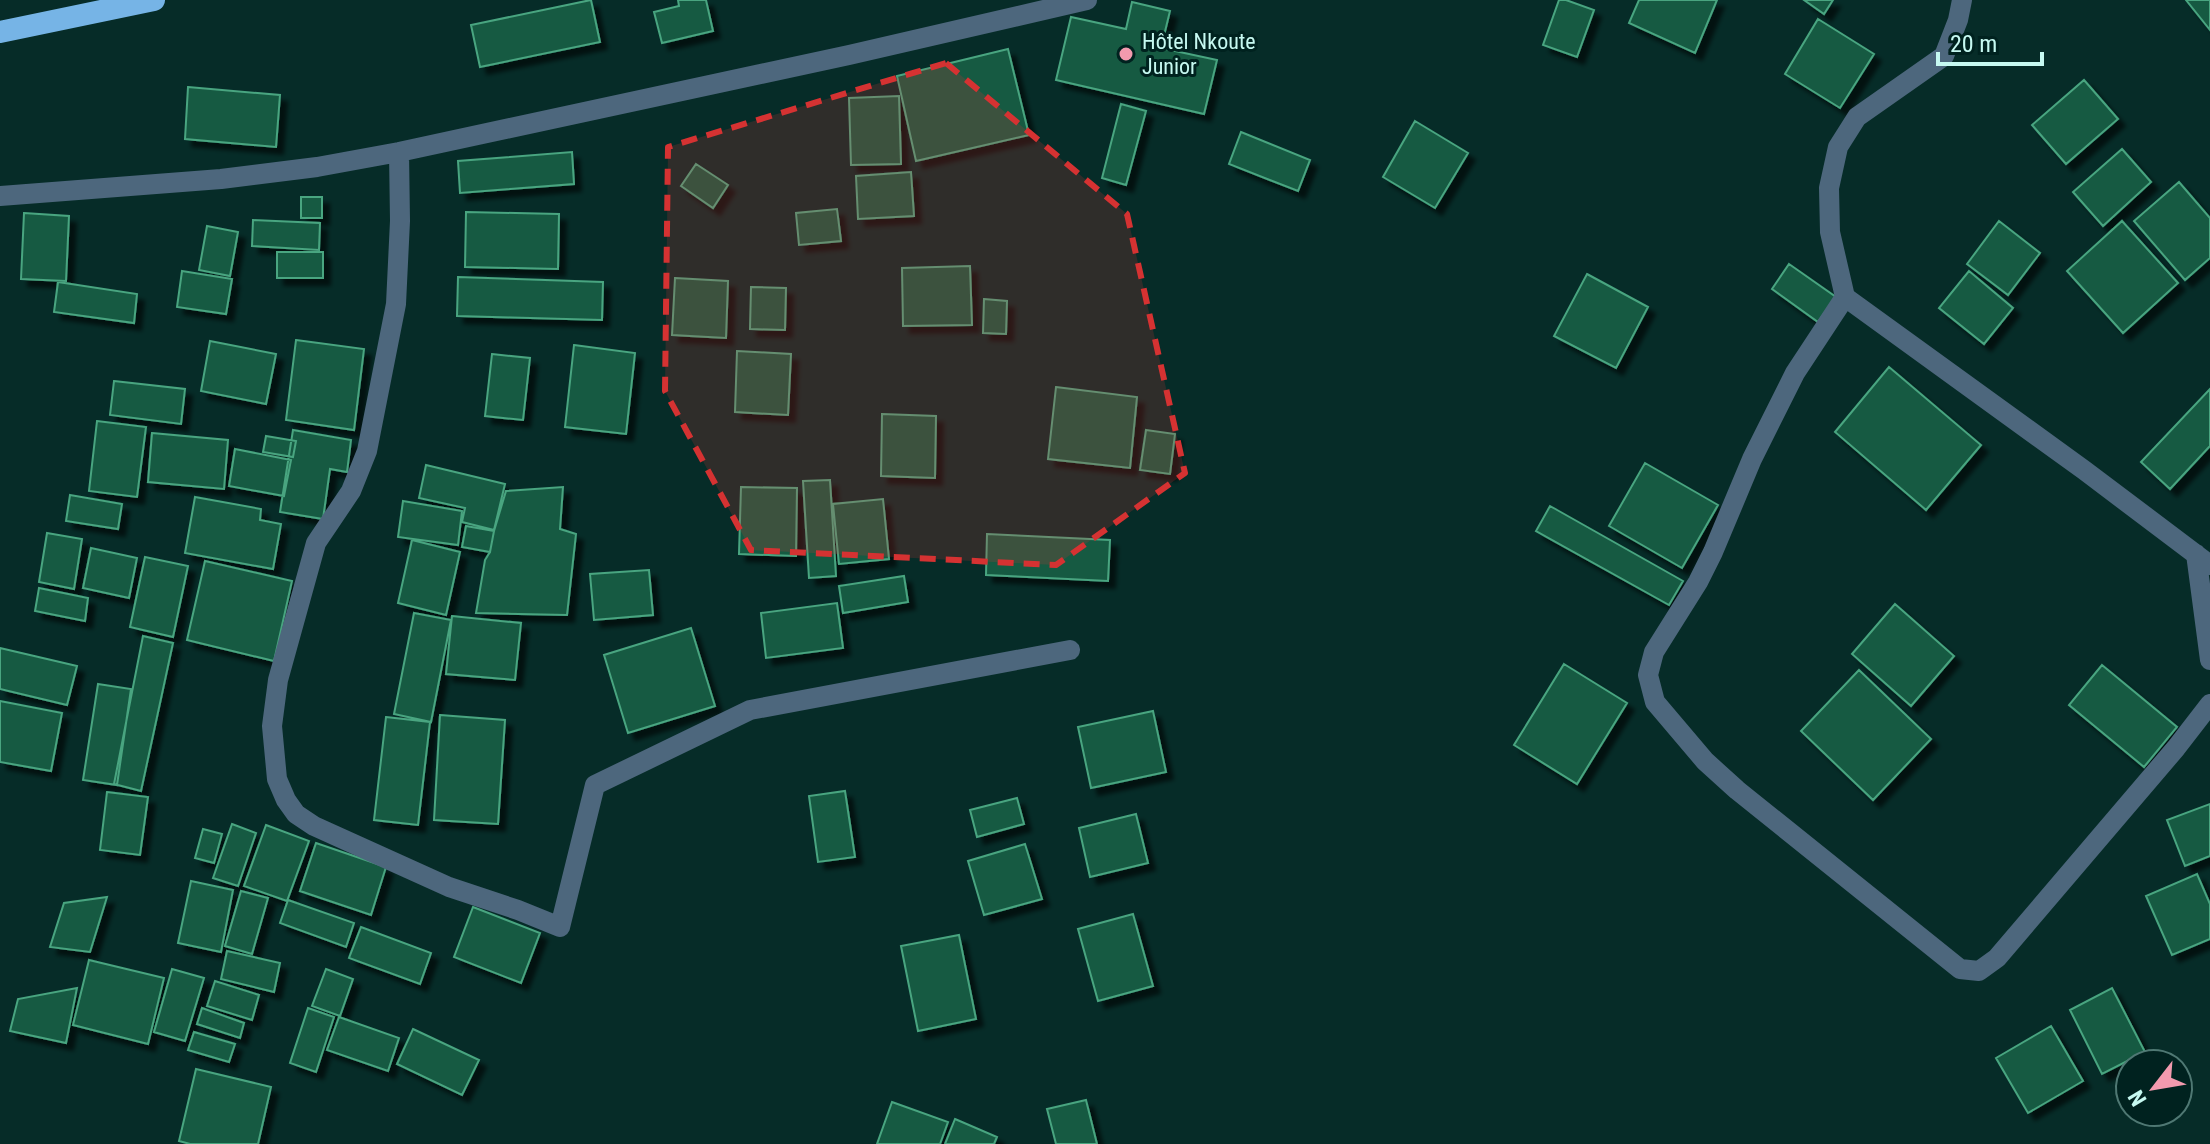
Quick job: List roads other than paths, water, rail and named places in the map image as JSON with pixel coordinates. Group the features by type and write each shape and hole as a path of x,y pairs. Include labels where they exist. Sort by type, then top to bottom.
{"highway":[{"path":"0,32 154,0"}],"street":[{"path":"0,196 221,179 317,167 865,51 1087,0"},
{"path":"1962,0 1944,56 1857,117 1838,147 1829,188 1830,232 1845,297 2203,559 2210,660"},
{"path":"399,152 396,304 367,451 351,491 316,543 278,680 272,726 277,779 296,814 314,826 449,887 560,927 595,785 750,710 1070,650"},
{"path":"1845,297 1795,373 1752,459 1708,562 1654,652 1648,675 1655,702 1705,761 1960,969 1979,971 1997,958 2210,704"}],"place":[{"name":"Hôtel Nkoute Junior","path":"1126,54"}]}
